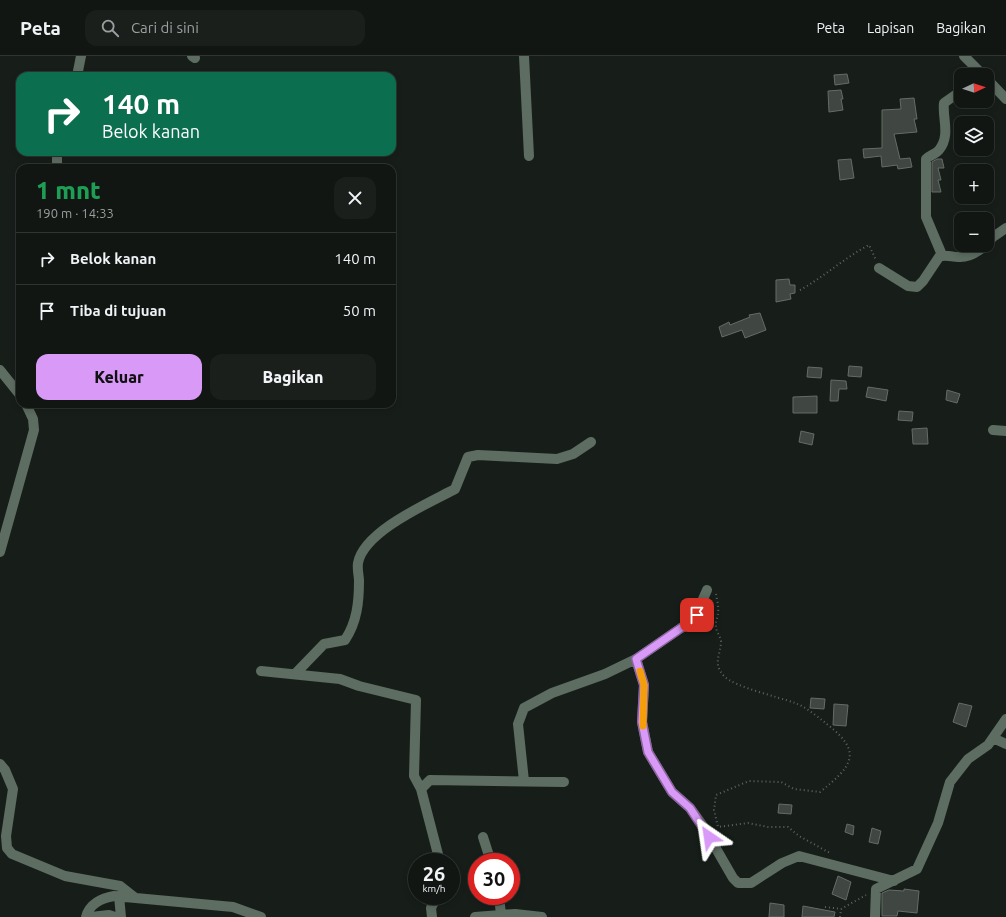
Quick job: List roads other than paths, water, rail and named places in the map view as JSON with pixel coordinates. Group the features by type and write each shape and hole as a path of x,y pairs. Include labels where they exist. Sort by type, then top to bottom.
{"street":[{"path":"78,72 81,56"},
{"path":"524,56 529,156"},
{"path":"964,56 976,68"},
{"path":"994,87 1006,100"},
{"path":"942,255 926,217 926,159 943,144 946,124 944,103 954,96"},
{"path":"994,236 1006,228"},
{"path":"879,268 908,286 917,287 923,281 935,261 942,255 961,257 976,252"},
{"path":"0,370 16,390"},
{"path":"0,552 34,430 33,419 28,408"},
{"path":"993,430 1006,431"},
{"path":"295,674 324,644 345,640 351,630 358,607 358,563 365,548 391,524 455,489 468,457 478,455 557,459 573,454 591,442"},
{"path":"524,781 518,724 524,708 552,693 605,674 636,659 681,628 693,622 707,590"},
{"path":"636,659 644,685 642,722 648,752 672,792 690,808 703,826 728,870 738,883 751,883 782,863 799,856 894,881"},
{"path":"260,671 340,679 359,686 416,700 414,776 421,789 438,853"},
{"path":"875,917 876,889 917,869 938,823 950,782 968,759 988,744 1006,719"},
{"path":"992,738 1006,744"},
{"path":"0,764 5,770 13,789 6,836 7,848 12,854 65,876 120,886 134,897"},
{"path":"421,789 430,780 564,782"},
{"path":"482,837 488,853"},
{"path":"119,896 121,917"},
{"path":"86,917 92,905 107,897 119,896 233,906 261,917"},
{"path":"432,905 431,908 432,917"},
{"path":"500,905 501,915"},
{"path":"479,917 515,914 542,917"},
{"path":"91,917 109,915 115,917"}]}
